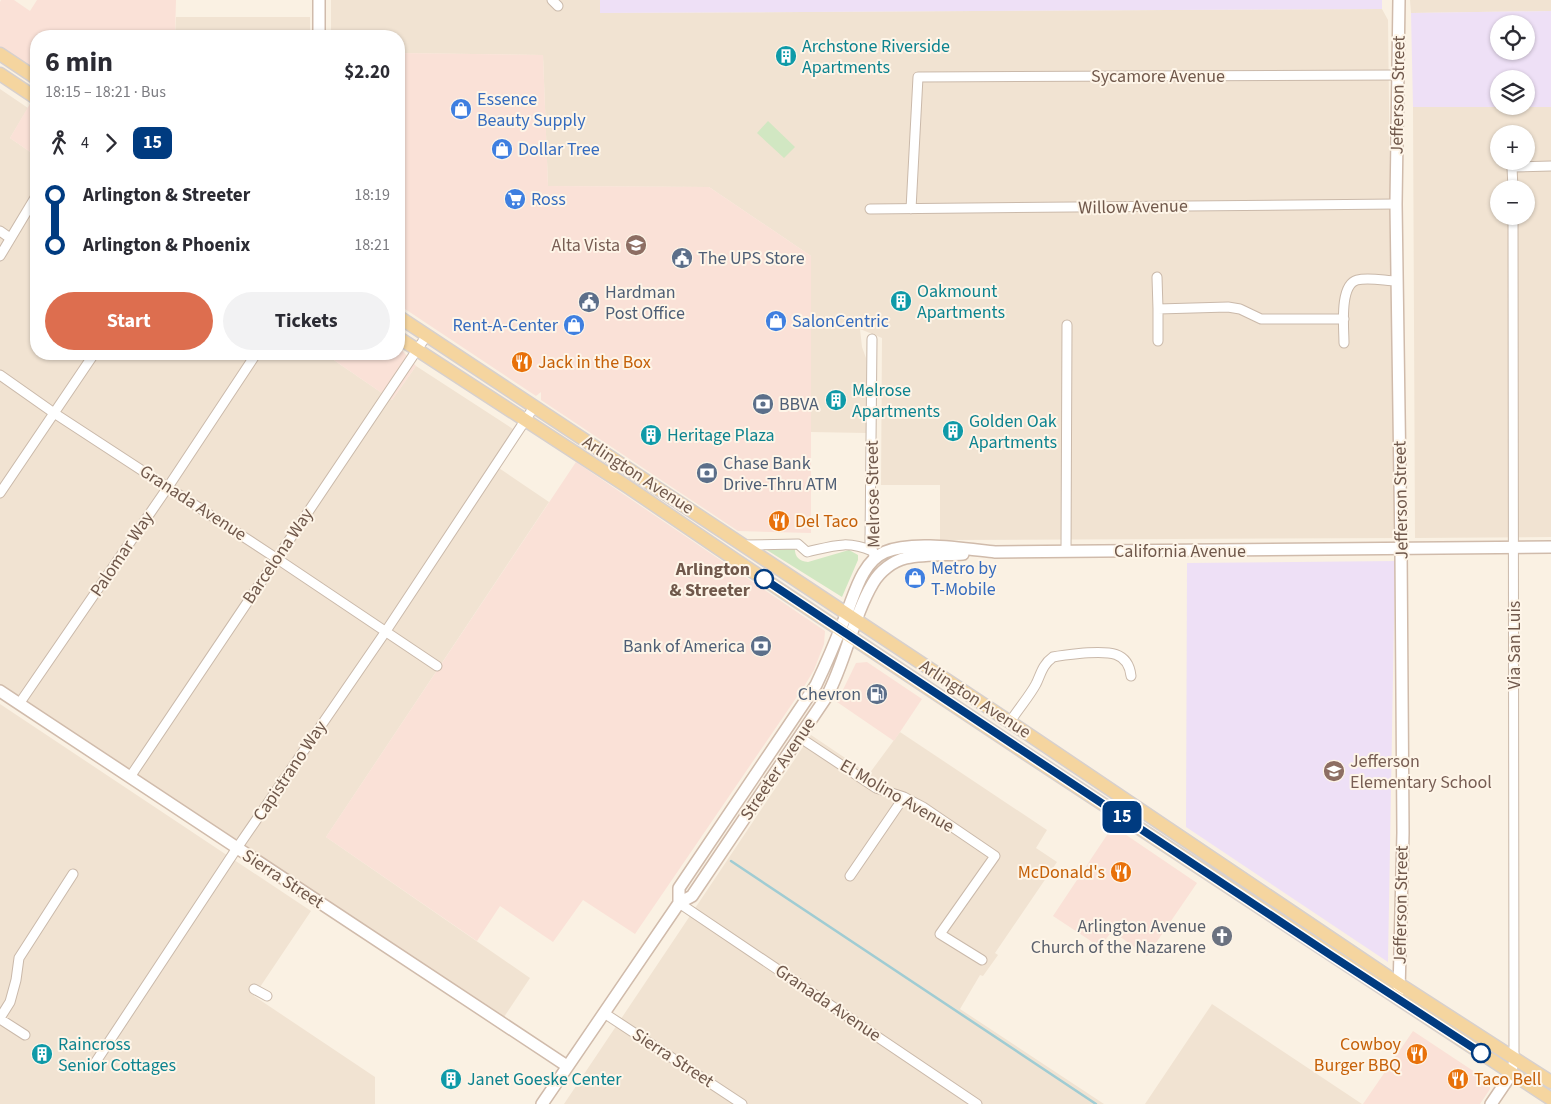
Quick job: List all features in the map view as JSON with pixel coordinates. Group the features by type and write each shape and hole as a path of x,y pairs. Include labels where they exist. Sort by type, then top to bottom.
{"main road":[{"path":"319,0 319,30"},
{"name":"Jefferson Street","path":"1399,0 1396,204 1402,550 1403,833 1399,1000"},
{"path":"0,54 30,74"},
{"path":"0,74 30,94"},
{"name":"Arlington Avenue","path":"405,321 1010,722 1399,984 1551,1082"},
{"name":"Arlington Avenue","path":"405,342 526,419 840,630 1551,1099"},
{"name":"California Avenue","path":"852,618 858,583 874,555 894,548 930,546 995,552 1402,550 1551,547"},
{"path":"852,618 873,582 887,567 905,558 995,552"},
{"name":"Streeter Avenue","path":"679,903 680,888 816,684 840,630 852,618"},
{"name":"Streeter Avenue","path":"542,1104 679,903 692,896 830,690 851,637 852,618"},
{"name":"Sierra Street","path":"0,691 567,1066"},
{"path":"1375,968 1393,970 1400,961"},
{"path":"1491,1104 1512,1073"}],"street":[{"name":"Sycamore Avenue","path":"911,209 918,77 1399,75"},
{"path":"1513,180 1512,167 1551,166"},
{"name":"Willow Avenue","path":"870,209 1396,204"},
{"path":"0,256 30,206"},
{"name":"Via San Luis","path":"1512,1073 1514,1057 1513,225"},
{"path":"0,231 10,238"},
{"path":"1157,277 1158,340"},
{"path":"1344,343 1345,296 1352,283 1358,280 1397,281"},
{"path":"1158,309 1228,307 1261,319 1344,319"},
{"path":"1066,551 1067,325"},
{"name":"Barcelona Way","path":"130,777 427,335"},
{"name":"Melrose Street","path":"872,339 870,542 874,555"},
{"path":"0,493 90,360"},
{"name":"Palomar Way","path":"19,704 168,487 252,360"},
{"name":"Granada Avenue","path":"0,375 54,413 386,631"},
{"name":"Capistrano Way","path":"95,1062 534,408"},
{"path":"744,545 798,544 807,552 846,544 862,547 874,555"},
{"path":"386,631 438,666"},
{"path":"1010,722 1036,683 1040,672 1053,657 1107,652 1119,656 1127,662 1131,676"},
{"name":"El Molino Avenue","path":"799,737 876,788 904,797 923,807 995,856 940,934 982,960"},
{"path":"850,876 904,797"},
{"path":"25,1035 0,1018 10,1002 19,958 73,874"},
{"name":"Granada Avenue","path":"679,903 977,1104"},
{"path":"254,989 267,996"},
{"name":"Sierra Street","path":"604,1013 742,1104"}],"shaded area":[{"path":"1,0 14,0 30,11 37,0 176,0 175,30 30,30 30,66 0,47"},
{"path":"331,0 600,0 600,13 1382,9 1388,20 1392,352 1399,352 1401,538 940,540 940,485 881,485 882,338 860,329 862,347 866,358 866,433 811,432 811,256 709,187 548,186 543,55 405,53 405,30 331,30"},
{"path":"600,0 1382,0 1382,9 600,13"},
{"path":"1410,0 1551,0 1551,11 1411,13"},
{"path":"1551,11 1551,107 1535,107 1535,70 1490,70 1490,107 1413,107 1411,13"},
{"path":"176,17 310,17 310,30 175,30"},
{"name":"Heritage Plaza","path":"405,53 543,55 548,186 709,187 811,256 811,533 738,531 541,400 541,392 536,396 405,309"},
{"path":"0,89 28,108 10,138 30,152 30,360 334,360 392,400 416,366 513,429 493,464 549,502 326,837 530,978 502,1020 0,687"},
{"path":"30,104 30,152 10,138"},
{"path":"1413,107 1490,107 1490,115 1535,115 1535,107 1551,107 1551,537 1415,538"},
{"path":"405,354 416,366 392,400 334,360 405,360"},
{"path":"576,462 825,631 824,644 814,670 805,685 635,934 583,900 553,942 500,906 477,941 326,837"},
{"path":"1395,561 1388,962 1186,827 1187,563"},
{"path":"867,662 922,699 894,741 837,702 856,663"},
{"path":"0,704 311,911 254,996 375,1077 375,1104 0,1104"},
{"path":"900,732 1047,830 1036,848 1057,862 995,953 998,955 983,976 980,975 960,1009 1104,1104 564,1104 811,735 869,774"},
{"path":"1113,826 1197,883 1147,956 1112,931 1100,947 1053,916"},
{"path":"1212,1004 1362,1104 1145,1104"},
{"path":"1413,1031 1490,1082 1490,1089 1480,1104 1363,1104"}],"green space":[{"path":"768,121 795,147 784,158 757,133"},
{"path":"757,544 795,546 797,557 808,562 849,550 858,555 858,560 842,597"}],"waterway":[{"path":"731,861 1096,1104"}],"bus line":[{"name":"15","path":"764,579 1024,753 1481,1053"}],"place":[{"name":"Archstone Riverside Apartments","path":"786,56"},
{"name":"Essence Beauty Supply","path":"461,109"},
{"name":"Dollar Tree","path":"502,149"},
{"name":"Ross","path":"515,199"},
{"name":"Alta Vista","path":"636,245"},
{"name":"The UPS Store","path":"682,258"},
{"name":"Oakmount Apartments","path":"901,301"},
{"name":"Hardman Post Office","path":"589,302"},
{"name":"SalonCentric","path":"776,321"},
{"name":"Rent-A-Center","path":"574,325"},
{"name":"Jack in the Box","path":"522,362"},
{"name":"Melrose Apartments","path":"836,400"},
{"name":"BBVA","path":"763,404"},
{"name":"Golden Oak Apartments","path":"953,431"},
{"name":"Heritage Plaza","path":"651,435"},
{"name":"Chase Bank Drive-Thru ATM","path":"707,473"},
{"name":"Del Taco","path":"779,521"},
{"name":"Metro by T-Mobile","path":"915,578"},
{"name":"Arlington & Streeter","path":"764,579"},
{"name":"Bank of America","path":"761,646"},
{"name":"Chevron","path":"877,694"},
{"name":"Jefferson Elementary School","path":"1334,771"},
{"name":"McDonald's","path":"1121,872"},
{"name":"Arlington Avenue Church of the Nazarene","path":"1222,936"},
{"name":"Raincross Senior Cottages","path":"42,1054"},
{"name":"Cowboy Burger BBQ","path":"1417,1054"},
{"name":"Janet Goeske Center","path":"451,1079"},
{"name":"Taco Bell","path":"1458,1079"}]}
